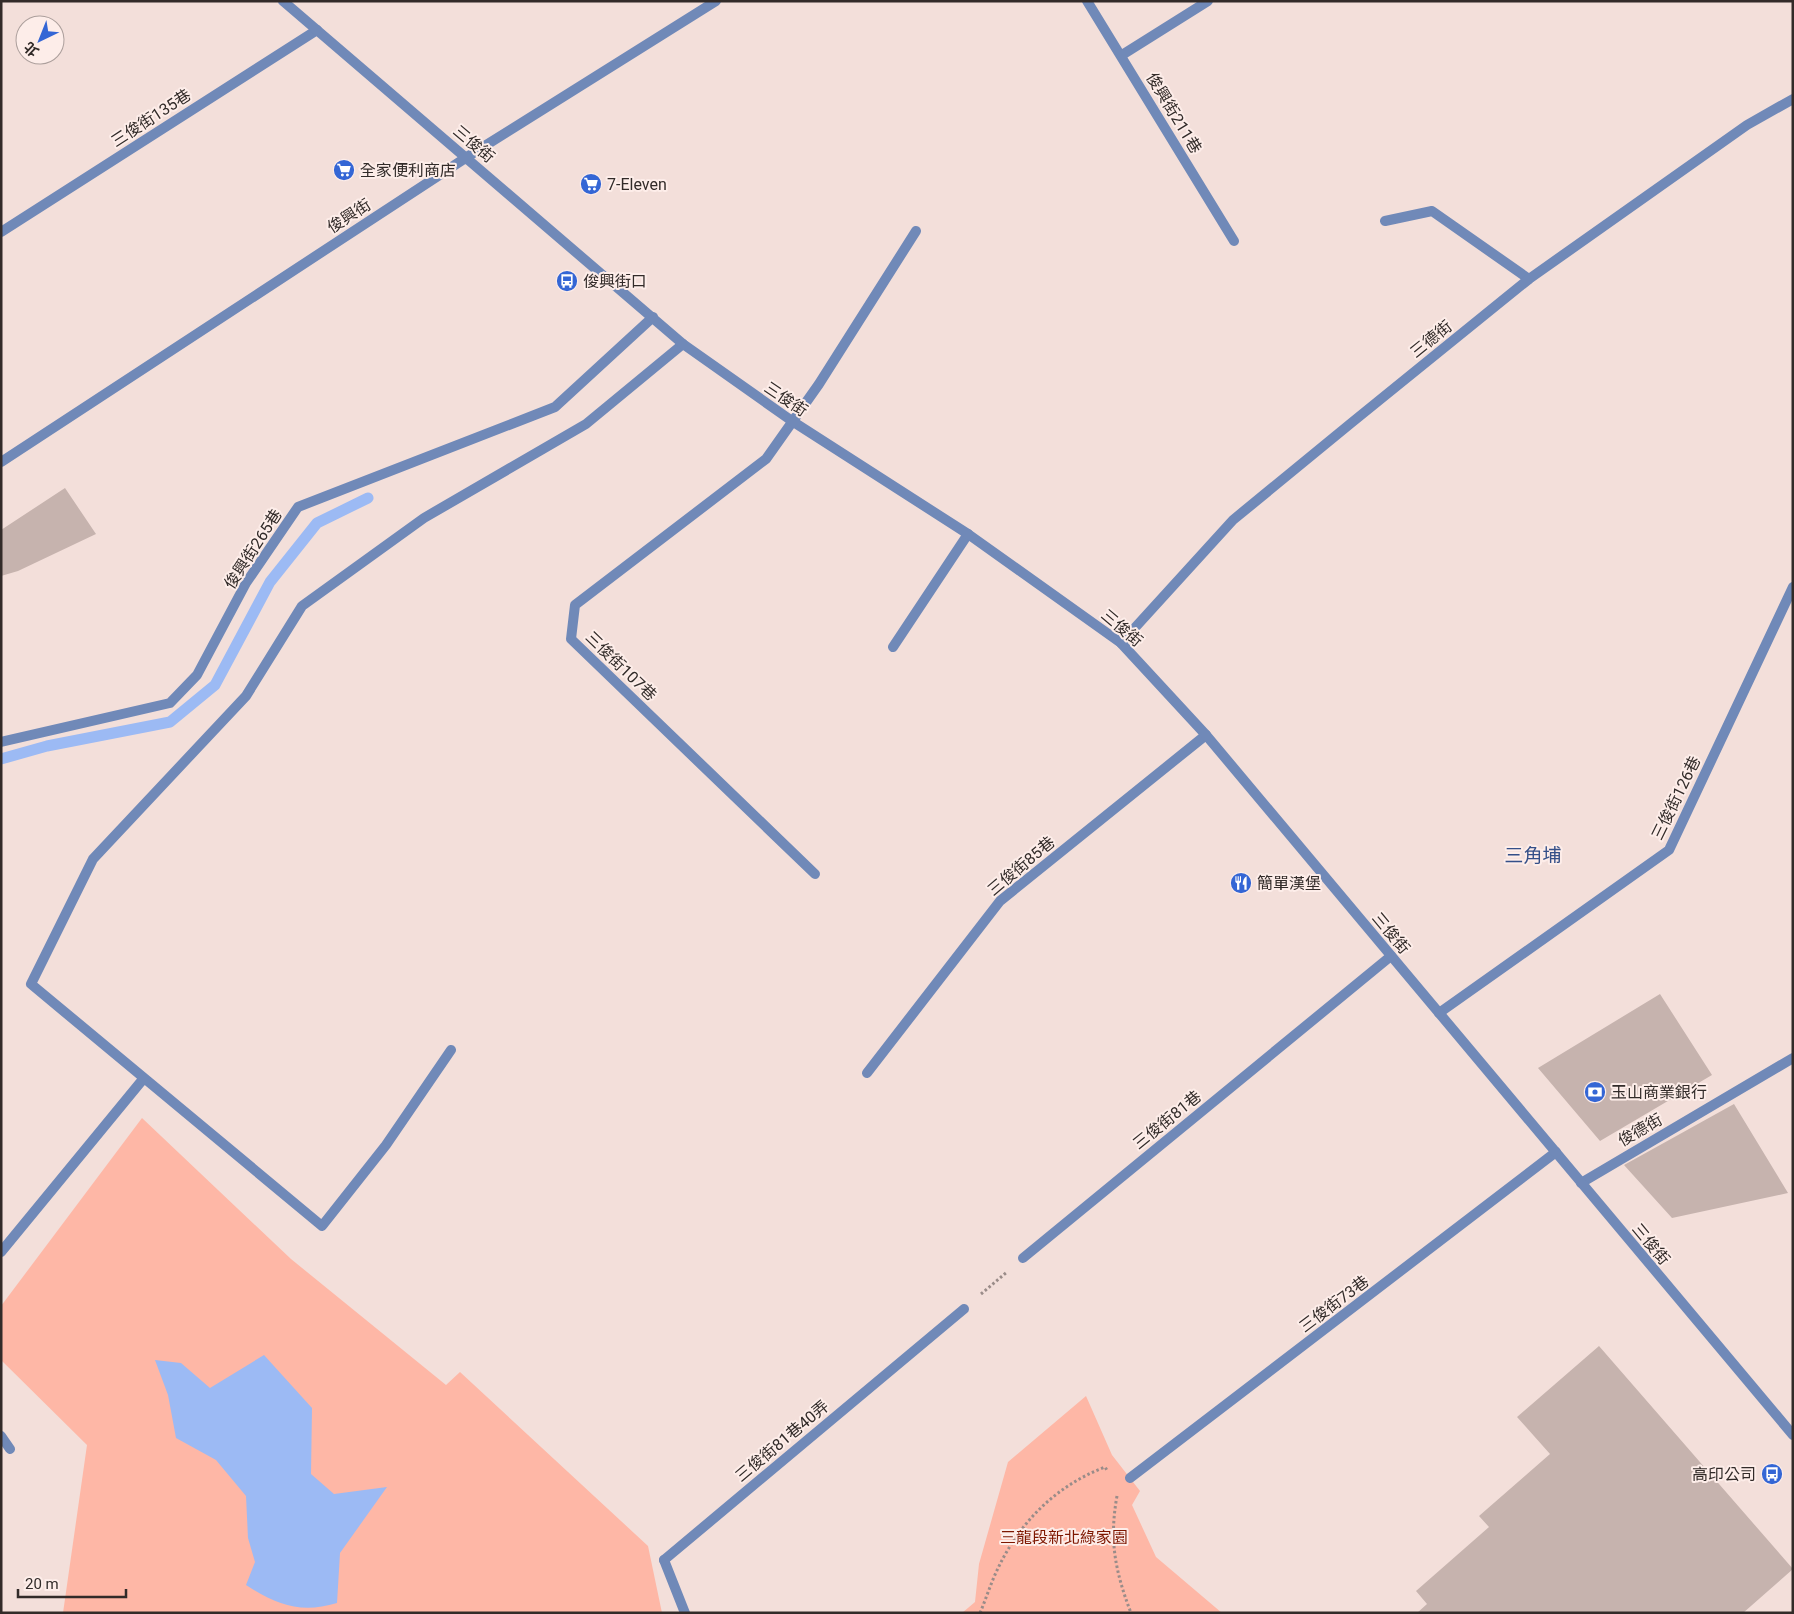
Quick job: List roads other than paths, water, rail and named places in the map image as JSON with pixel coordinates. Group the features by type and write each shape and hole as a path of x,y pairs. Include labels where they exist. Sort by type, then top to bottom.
{"street":[{"name":"三俊街","path":"283,1 683,344 792,421 968,534 1121,643 1206,735 1793,1435"},
{"name":"俊興街","path":"1,462 467,157 716,1"},
{"name":"俊興街211巷","path":"1087,1 1122,55 1234,241"},
{"path":"1122,55 1208,1"},
{"name":"三俊街135巷","path":"1,232 317,30"},
{"name":"三德街","path":"1121,643 1233,520 1529,279 1747,125 1793,99"},
{"path":"1385,221 1432,211 1529,279"},
{"path":"792,421 819,384 916,230"},
{"name":"俊興街265巷","path":"1,742 170,703 197,675 246,583 298,507 555,407 653,317"},
{"path":"451,1050 386,1145 322,1226 31,984 93,859 246,696 302,606 424,518 586,424 683,344"},
{"name":"三俊街107巷","path":"792,421 766,459 575,605 571,639 815,874"},
{"path":"893,647 968,534"},
{"name":"三俊街126巷","path":"1439,1013 1669,850 1793,587"},
{"name":"三俊街85巷","path":"867,1073 1000,901 1206,735"},
{"name":"三俊街81巷","path":"1023,1258 1391,956"},
{"name":"俊德街","path":"1581,1183 1793,1058"},
{"path":"1,1252 144,1078"},
{"name":"三俊街73巷","path":"1130,1478 1556,1152"},
{"name":"三俊街81巷40弄","path":"686,1613 664,1560 964,1309"},
{"path":"1,1436 10,1449"}],"water":[{"path":"264,1355 312,1408 311,1474 334,1494 387,1487 340,1553 337,1603 312,1608 290,1606 268,1598 246,1585 255,1562 248,1538 246,1496 216,1460 176,1438 168,1395 155,1360 181,1363 210,1388"}],"waterway":[{"path":"1,759 47,746 170,722 215,685 270,582 317,523 368,498"}],"place":[{"name":"全家便利商店","path":"344,170"},
{"name":"7-Eleven","path":"591,184"},
{"name":"俊興街口","path":"567,281"},
{"name":"簡單漢堡","path":"1241,883"},
{"name":"玉山商業銀行","path":"1595,1092"},
{"name":"高印公司","path":"1772,1474"}],"district":[{"name":"三角埔","path":"1533,855"}],"park label":[{"name":"三龍段新北綠家園","path":"1064,1537"}]}
